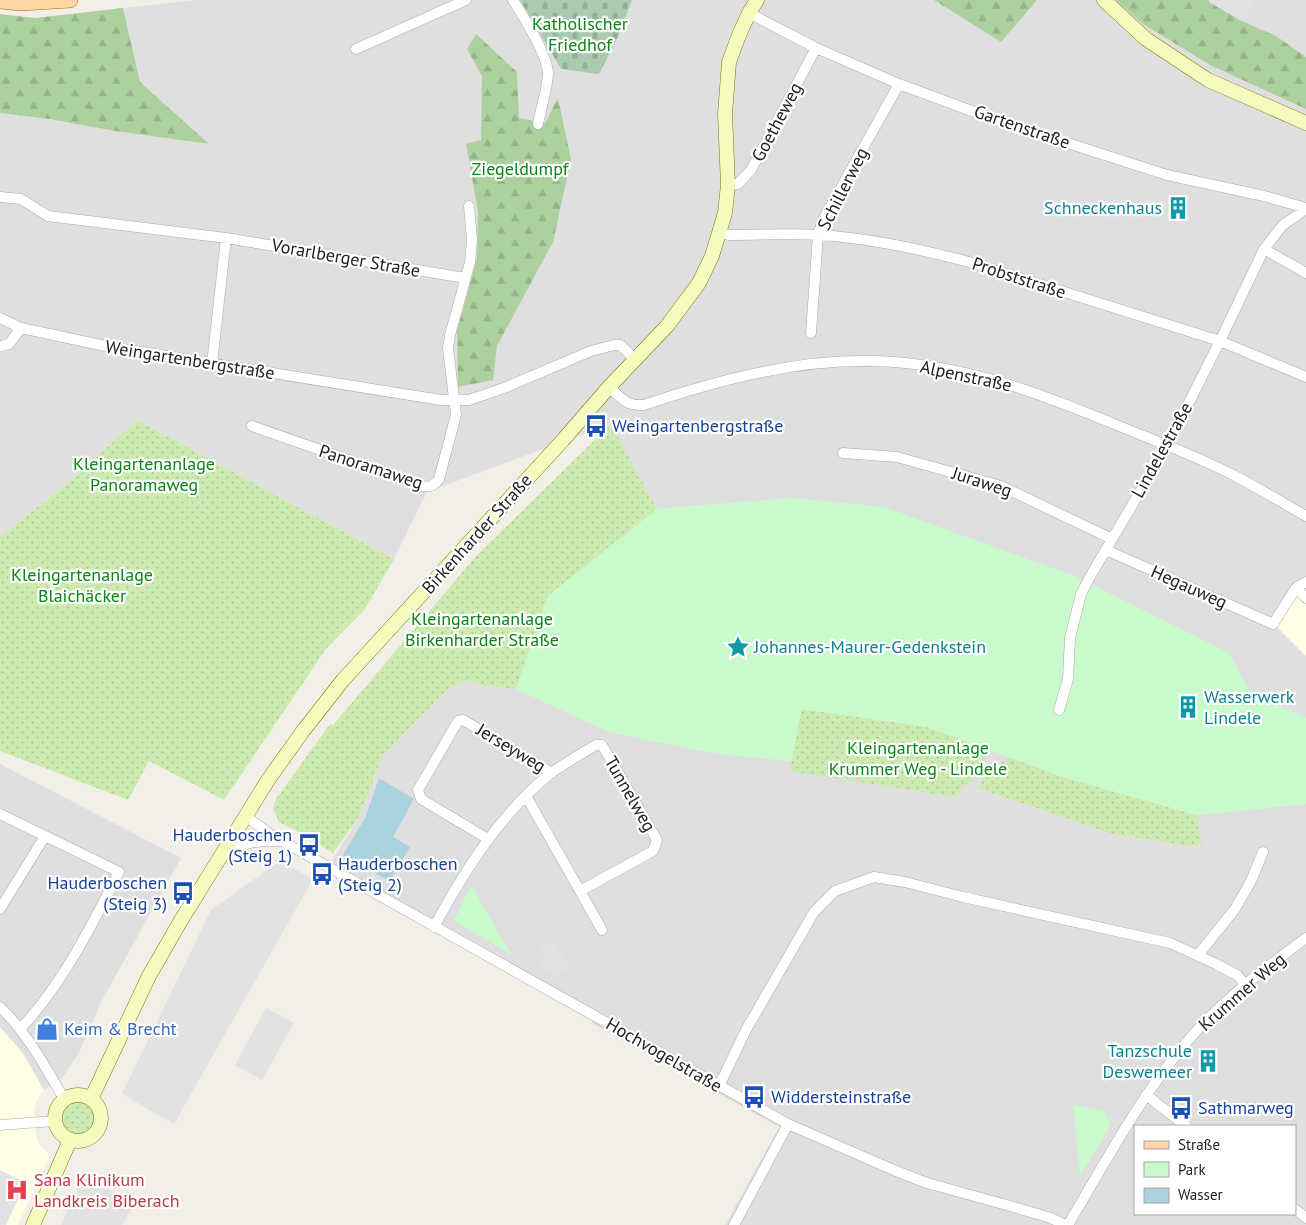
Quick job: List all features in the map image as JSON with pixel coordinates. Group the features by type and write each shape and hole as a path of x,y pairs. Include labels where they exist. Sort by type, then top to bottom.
{"main road":[{"path":"0,2 21,3 70,0"},
{"name":"Birkenharder Straße","path":"91,1099 149,976 180,922 268,780 303,730 343,680 667,326 699,283 712,256 720,233 728,185 725,114 729,62 749,13 757,0"},
{"path":"1104,0 1146,38 1208,80 1306,122"},
{"path":"78,1095 91,1099 100,1110 98,1130 86,1140 70,1140 60,1133 55,1120 57,1108 64,1099 78,1095"},
{"path":"33,1225 70,1140"}],"street":[{"path":"356,49 466,0"},
{"path":"513,0 528,23 539,46 548,73 538,124"},
{"name":"Gartenstraße","path":"749,13 816,48 899,84 996,120 1167,175 1264,196 1306,208"},
{"name":"Goetheweg","path":"728,185 738,184 751,170 816,48"},
{"name":"Schillerweg","path":"811,333 818,235 823,220 899,84"},
{"name":"Vorarlberger Straße","path":"0,197 21,199 48,216 226,238 465,278"},
{"path":"455,400 448,348 470,262 472,240 469,206"},
{"name":"Lindelestraße","path":"1059,710 1068,679 1070,638 1081,594 1167,446 1264,249 1283,224 1306,208"},
{"name":"Probststraße","path":"720,233 730,235 818,235 883,242 931,252 969,262 1220,341 1306,377"},
{"path":"212,364 226,238"},
{"path":"1264,249 1306,273"},
{"name":"Weingartenbergstraße","path":"0,318 21,328 110,347 441,400 469,400 504,388 604,347 620,345 636,360"},
{"path":"0,346 10,344 21,328"},
{"name":"Alpenstraße","path":"609,388 624,402 634,405 644,404 713,382 758,372 808,365 876,361 918,364 947,369 1011,384 1078,409 1236,476 1306,516"},
{"name":"Panoramaweg","path":"252,426 428,487 439,479 456,415 455,400"},
{"name":"Juraweg","path":"843,453 897,457 1002,486 1112,539"},
{"name":"Hegauweg","path":"1106,550 1273,624 1296,588"},
{"path":"1306,582 1296,588 1306,598"},
{"name":"Jerseyweg","path":"488,839 421,799 418,790 458,721 463,720 552,773"},
{"name":"Tunnelweg","path":"552,773 596,744 602,745 657,840 653,851 580,892"},
{"path":"434,927 462,878 488,839 526,796 552,773"},
{"path":"526,796 602,930"},
{"path":"0,814 119,872 59,981 36,1012 21,1028"},
{"name":"Hochvogelstraße","path":"245,816 282,841 788,1124 927,1183 1044,1216 1066,1225"},
{"path":"0,909 45,836"},
{"name":"Hochvogelstraße","path":"219,858 232,848 254,841 282,841"},
{"path":"1198,955 1235,909 1251,882 1263,852"},
{"path":"719,1086 746,1030 814,912 835,891 874,877 905,882 1170,943 1237,975 1245,984"},
{"name":"Krummer Weg","path":"1066,1225 1146,1095 1192,1036 1245,984 1306,938"},
{"path":"0,1007 21,1028 43,1061 64,1099"},
{"path":"1146,1095 1185,1125"},
{"path":"0,1125 55,1120"},
{"path":"734,1225 788,1124"},
{"path":"1296,1210 1306,1218"}],"shaded area":[{"path":"196,0 520,0 561,69 618,37 632,0 1306,0 1306,718 1251,694 1228,653 1072,575 794,498 657,509 610,424 427,492 394,559 137,420 62,488 0,536 0,113 208,144 140,82 123,8"},
{"path":"1208,0 1257,0 1242,21"},
{"path":"1297,593 1306,602 1306,656 1276,626"},
{"path":"464,681 473,681 481,685 516,689 610,732 712,753 791,761 801,709 927,727 1063,777 1196,815 1306,804 1306,1225 725,1225 779,1127 591,1023 594,1015 328,867 360,816 382,757 444,693"},
{"path":"0,764 181,858 101,1002 79,1053 62,1078 44,1090 37,1100 34,1112 0,1115"},
{"path":"280,861 313,879 174,1124 122,1094 211,910"},
{"path":"553,940 570,970 556,977 543,969 538,960 545,956 540,947"},
{"path":"266,1008 294,1023 262,1080 235,1065"},
{"name":"Sana Klinikum Landkreis Biberach","path":"0,1027 22,1052 44,1090 37,1100 34,1112 36,1136 39,1145 50,1155 18,1225 0,1225"},
{"path":"0,1170 26,1183 6,1225 0,1225"},
{"path":"84,1176 135,1203 122,1225 61,1225"}],"green space":[{"name":"Katholischer Friedhof","path":"520,0 632,0 618,37 599,74 561,69"},
{"path":"934,0 1037,0 1001,42"},
{"path":"1116,0 1208,0 1242,21 1276,36 1306,57 1306,109 1210,65 1143,24"},
{"path":"123,8 140,82 209,144 0,113 0,14 35,18"},
{"name":"Ziegeldumpf","path":"476,34 517,72 519,118 545,123 558,98 571,159 553,242 497,346 493,380 458,387 457,331 477,259 478,211 466,144 481,140 482,76 467,49"},
{"path":"137,420 394,559 365,609 326,649 224,800 149,761 128,800 0,751 0,536 62,488"},
{"name":"Kleingartenanlage Birkenharder Straße","path":"611,424 657,509 548,596 516,689 464,681 444,693 382,757 360,816 333,853 279,822 273,809 276,799 330,724 333,725 476,556"},
{"path":"794,498 884,507 1072,575 1229,653 1251,694 1306,718 1306,804 1196,815 1063,777 927,727 802,709 791,761 712,753 610,732 516,689 548,596 657,509"},
{"name":"Kleingartenanlage Krummer Weg - Lindele","path":"801,709 927,727 991,750 973,779 954,797 790,771"},
{"path":"1010,758 1063,777 1196,815 1202,844 1188,846 1109,833 978,788 991,768"},
{"path":"471,885 511,954 454,921"},
{"path":"79,1101 86,1102 91,1106 95,1111 95,1125 91,1130 86,1134 79,1135 72,1134 67,1130 63,1125 62,1118 63,1111 67,1106 72,1102"},
{"path":"1073,1105 1104,1111 1111,1125 1080,1176"}],"water":[{"path":"379,778 414,799 393,837 410,847 389,881 343,855 365,818"}],"place":[{"name":"Schneckenhaus","path":"1178,208"},
{"name":"Weingartenbergstraße","path":"596,426"},
{"name":"Johannes-Maurer-Gedenkstein","path":"738,647"},
{"name":"Wasserwerk Lindele","path":"1188,707"},
{"name":"Hauderboschen (Steig 1)","path":"309,845"},
{"name":"Hauderboschen (Steig 2)","path":"322,874"},
{"name":"Hauderboschen (Steig 3)","path":"183,893"},
{"name":"Keim & Brecht","path":"47,1029"},
{"name":"Tanzschule Deswemeer","path":"1208,1061"},
{"name":"Widdersteinstraße","path":"754,1097"},
{"name":"Sathmarweg","path":"1181,1108"},
{"name":"Sana Klinikum Landkreis Biberach","path":"17,1190"}],"park label":[{"name":"Kleingartenanlage Panoramaweg","path":"144,474"},
{"name":"Kleingartenanlage Blaichäcker","path":"82,585"}]}
